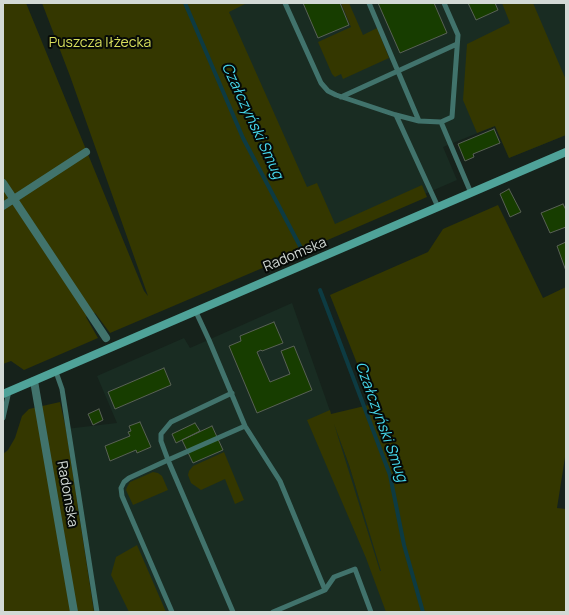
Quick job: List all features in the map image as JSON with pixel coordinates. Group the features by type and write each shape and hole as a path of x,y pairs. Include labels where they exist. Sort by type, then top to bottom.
{"street":[{"path":"3,206 86,152"},
{"name":"Radomska","path":"6,393 566,152"},
{"path":"3,183 106,338"},
{"name":"Radomska","path":"34,381 74,612"}],"lane":[{"path":"286,3 321,83 328,91 340,97 396,115 419,121 441,122 452,117 458,44 458,36 444,3"},
{"path":"369,3 419,121"},
{"path":"340,97 458,44"},
{"path":"396,115 438,207"},
{"path":"441,122 471,193"},
{"path":"196,312 245,426 280,481 325,590"},
{"path":"56,372 62,389 98,612"},
{"path":"3,418 6,393"},
{"path":"232,393 171,422 161,434 161,441 233,612"},
{"path":"172,612 122,496 121,488 124,482 129,478 245,426"},
{"path":"273,612 325,590 334,577 355,569 371,612"}],"shaded area":[{"path":"225,3 566,3 566,135 509,158 495,126 443,147 457,180 337,232 319,236"},
{"path":"292,303 349,465 395,612 94,612 66,429 117,423 97,376 184,338 190,348"}],"green space":[{"name":"Puszcza Iłżecka","path":"3,3 26,3 144,291 148,296 70,76 42,3 247,3 229,12 307,187 317,183 335,224 422,185 427,197 323,242 321,239 299,250 300,252 110,333 95,313 90,314 86,317 98,338 24,370 11,361 3,364"},
{"path":"341,3 349,3 363,35 377,28 389,58 343,79 341,74 335,77 332,74 318,42 351,27"},
{"path":"502,3 533,3 566,80 566,135 509,158 495,126 477,133 463,100 467,44 510,23"},
{"path":"498,205 543,298 566,287 566,451 557,508 566,509 566,612 386,612 366,558 307,420 330,410 331,414 373,404 330,295 428,252 443,229","holes":["334,424 349,465 381,571"]},
{"path":"60,402 66,429 94,612 3,612 3,454 8,450 15,438 22,416 29,409"},
{"path":"224,452 244,500 235,504 225,479 201,490 191,483 188,475 193,466"},
{"path":"153,472 162,476 168,490 133,505 126,490 130,482"},
{"path":"137,545 166,612 129,612 111,575 116,557"}],"building":[{"path":"303,3 340,3 349,25 318,38"},
{"path":"378,3 434,3 447,33 400,53"},
{"path":"468,3 495,3 498,10 476,20"},
{"path":"494,129 500,143 473,154 474,157 465,161 458,144"},
{"path":"509,189 521,212 510,217 500,194"},
{"path":"563,204 566,210 566,227 550,233 541,213"},
{"path":"566,242 566,271 557,246"},
{"path":"274,322 283,343 257,352 270,382 290,374 281,351 294,346 312,390 257,413 229,346 241,341 240,336"},
{"path":"164,368 171,385 115,409 108,392"},
{"path":"99,409 103,420 93,425 88,414"},
{"path":"140,422 151,447 137,453 136,450 110,461 105,446 130,436 128,432 131,431 129,426"},
{"path":"195,423 200,431 176,443 172,434"},
{"path":"212,426 223,450 193,463 182,440"}],"waterway":[{"name":"Czałczyński Smug","path":"185,3 243,138 301,248"},
{"name":"Czałczyński Smug","path":"320,290 390,475 404,545 423,612"}]}
